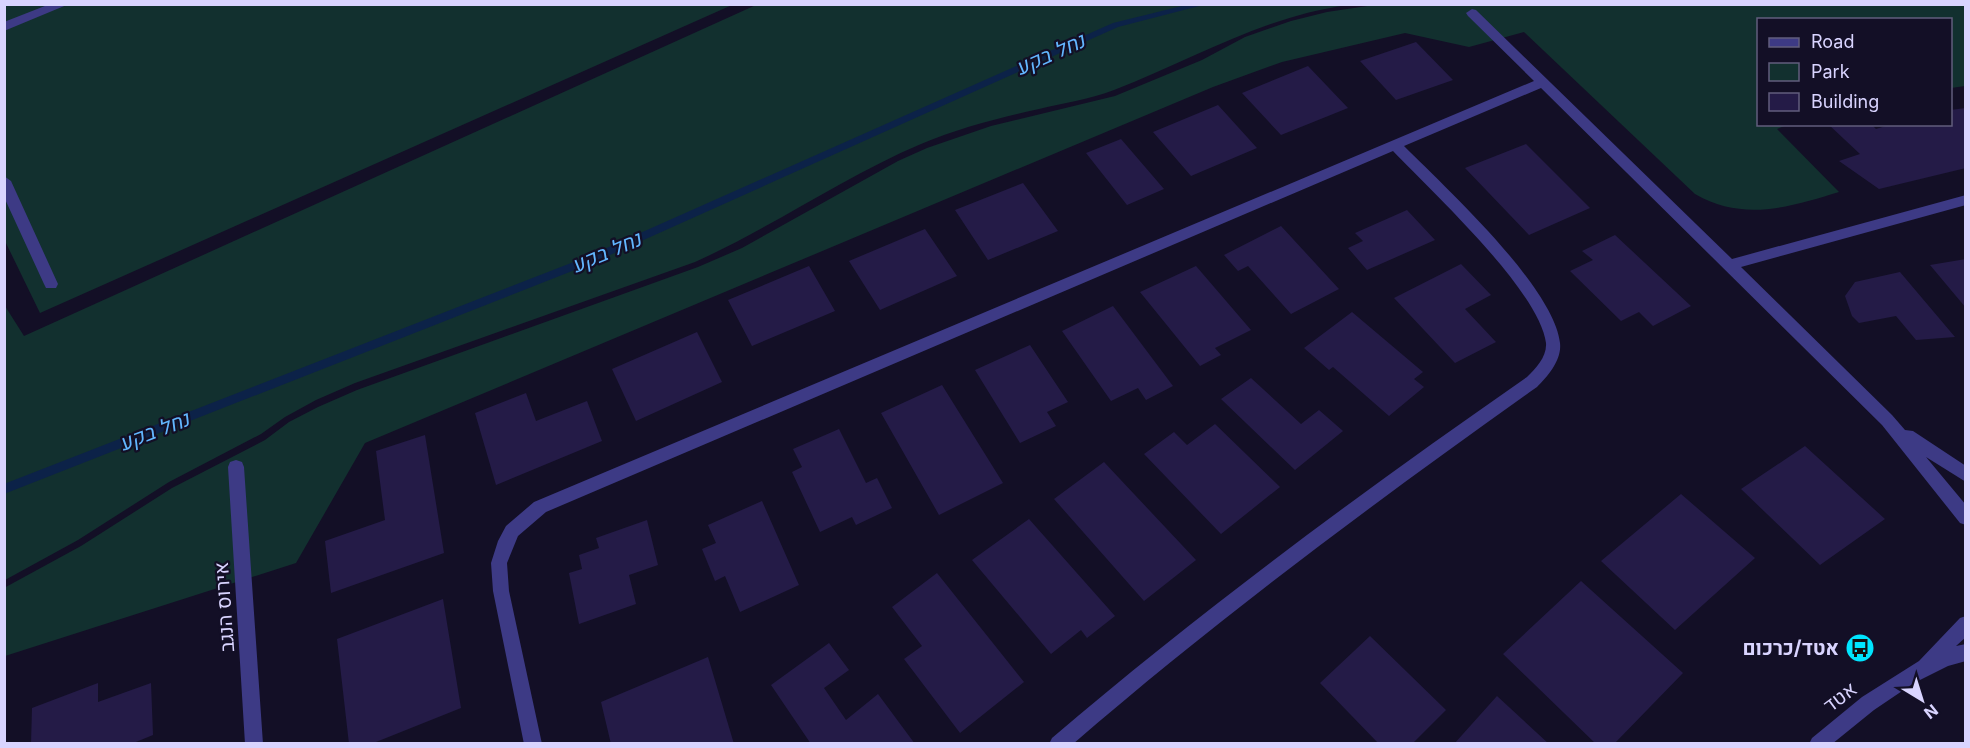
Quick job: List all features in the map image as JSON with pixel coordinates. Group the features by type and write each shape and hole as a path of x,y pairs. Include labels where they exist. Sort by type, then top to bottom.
{"street":[{"path":"4,27 63,4"},
{"path":"1472,13 1887,420 1965,518"},
{"path":"533,744 499,576 499,563 506,541 512,531 529,515 575,491 1543,82"},
{"path":"1058,744 1262,577 1532,382 1548,364 1552,354 1551,333 1544,314 1531,293 1504,260 1395,145"},
{"path":"4,181 51,284"},
{"path":"1729,265 1965,200"},
{"path":"1887,420 1965,476"},
{"name":"אירוס הנגב","path":"236,467 254,744"},
{"name":"אטד","path":"1818,744 1838,726 1920,670 1965,624"},
{"name":"אטד","path":"1920,670 1965,652"}],"green space":[{"path":"1381,4 1965,5 1965,86 1952,88 1952,18 1757,18 1757,126 1784,126 1777,129 1839,192 1785,207 1749,210 1713,203 1695,194 1524,32 1469,47 1405,33 1282,62 1213,87 365,443 296,563 5,656 4,588 81,546 172,488 265,440 289,422 318,407 357,390 698,267 742,248 898,161 927,148 991,126 1115,96 1202,60 1245,37 1291,21 1327,12"},
{"path":"4,5 732,5 40,313 5,241"},
{"path":"756,5 1348,5 1316,11 1257,29 1105,93 994,120 935,138 864,171 695,262 355,383 316,400 285,417 261,434 169,482 78,540 5,580 5,306 24,336"}],"building":[{"path":"1416,42 1453,80 1396,100 1360,61"},
{"path":"1308,66 1348,108 1281,135 1242,93"},
{"path":"1218,105 1257,148 1191,176 1153,132"},
{"path":"1966,108 1966,168 1879,189 1839,161 1860,154 1830,126 1873,126 1876,129 1886,126 1952,126 1952,110"},
{"path":"1121,139 1164,189 1127,205 1086,153"},
{"path":"1526,144 1590,208 1529,235 1465,168"},
{"path":"1023,183 1058,231 988,260 955,210"},
{"path":"1407,210 1435,240 1367,270 1348,248 1363,241 1355,233"},
{"path":"1281,226 1339,289 1291,314 1248,266 1238,271 1224,255"},
{"path":"925,229 957,276 880,310 849,261"},
{"path":"1615,235 1691,306 1653,326 1639,312 1621,321 1570,271 1593,260 1582,251"},
{"path":"1966,259 1966,308 1930,265"},
{"path":"1461,264 1491,295 1465,309 1496,342 1455,363 1394,298"},
{"path":"809,266 835,311 752,346 728,300"},
{"path":"1196,266 1251,330 1215,348 1221,355 1200,366 1140,292"},
{"path":"1900,272 1955,337 1916,340 1896,316 1859,323 1852,316 1845,296 1855,282"},
{"path":"1113,306 1173,386 1146,400 1138,388 1111,401 1062,331"},
{"path":"1352,312 1423,372 1414,379 1424,387 1389,416 1333,367 1329,370 1304,348"},
{"path":"697,332 722,382 636,421 612,369"},
{"path":"1030,345 1068,402 1047,412 1056,426 1020,443 975,370"},
{"path":"1251,378 1301,424 1319,410 1343,431 1295,470 1221,399"},
{"path":"942,385 1003,483 939,515 881,413"},
{"path":"526,393 536,421 587,401 602,441 496,485 475,413"},
{"path":"1215,424 1280,487 1221,534 1144,454 1174,432 1187,445"},
{"path":"839,429 866,483 877,478 892,508 856,525 852,517 820,532 792,472 802,467 793,449"},
{"path":"425,435 444,553 331,593 325,541 385,520 376,451"},
{"path":"1805,446 1885,519 1820,565 1741,489"},
{"path":"1104,462 1196,560 1144,601 1054,499"},
{"path":"1681,494 1755,558 1675,630 1601,561"},
{"path":"762,501 799,585 740,612 725,576 715,581 702,549 716,543 708,525"},
{"path":"1029,519 1115,616 1087,638 1081,630 1051,654 972,560"},
{"path":"647,520 658,565 629,575 636,604 579,624 569,573 582,569 579,555 599,548 596,538"},
{"path":"937,573 1024,682 960,733 904,659 922,646 892,607"},
{"path":"1581,581 1683,673 1614,744 1596,744 1503,654"},
{"path":"443,599 461,708 371,744 349,744 337,639"},
{"path":"1370,636 1446,710 1412,744 1379,744 1320,683"},
{"path":"829,643 849,670 824,688 846,720 878,694 915,744 811,744 771,685"},
{"path":"708,657 734,744 611,744 601,702"},
{"path":"98,683 98,702 151,683 153,735 131,744 31,744 32,708"},
{"path":"1497,696 1549,744 1454,744"}],"waterway":[{"name":"נחל בקע","path":"4,489 587,261 1116,25 1203,4"}],"place":[{"name":"אטד/כרכום","path":"1860,648"}]}
